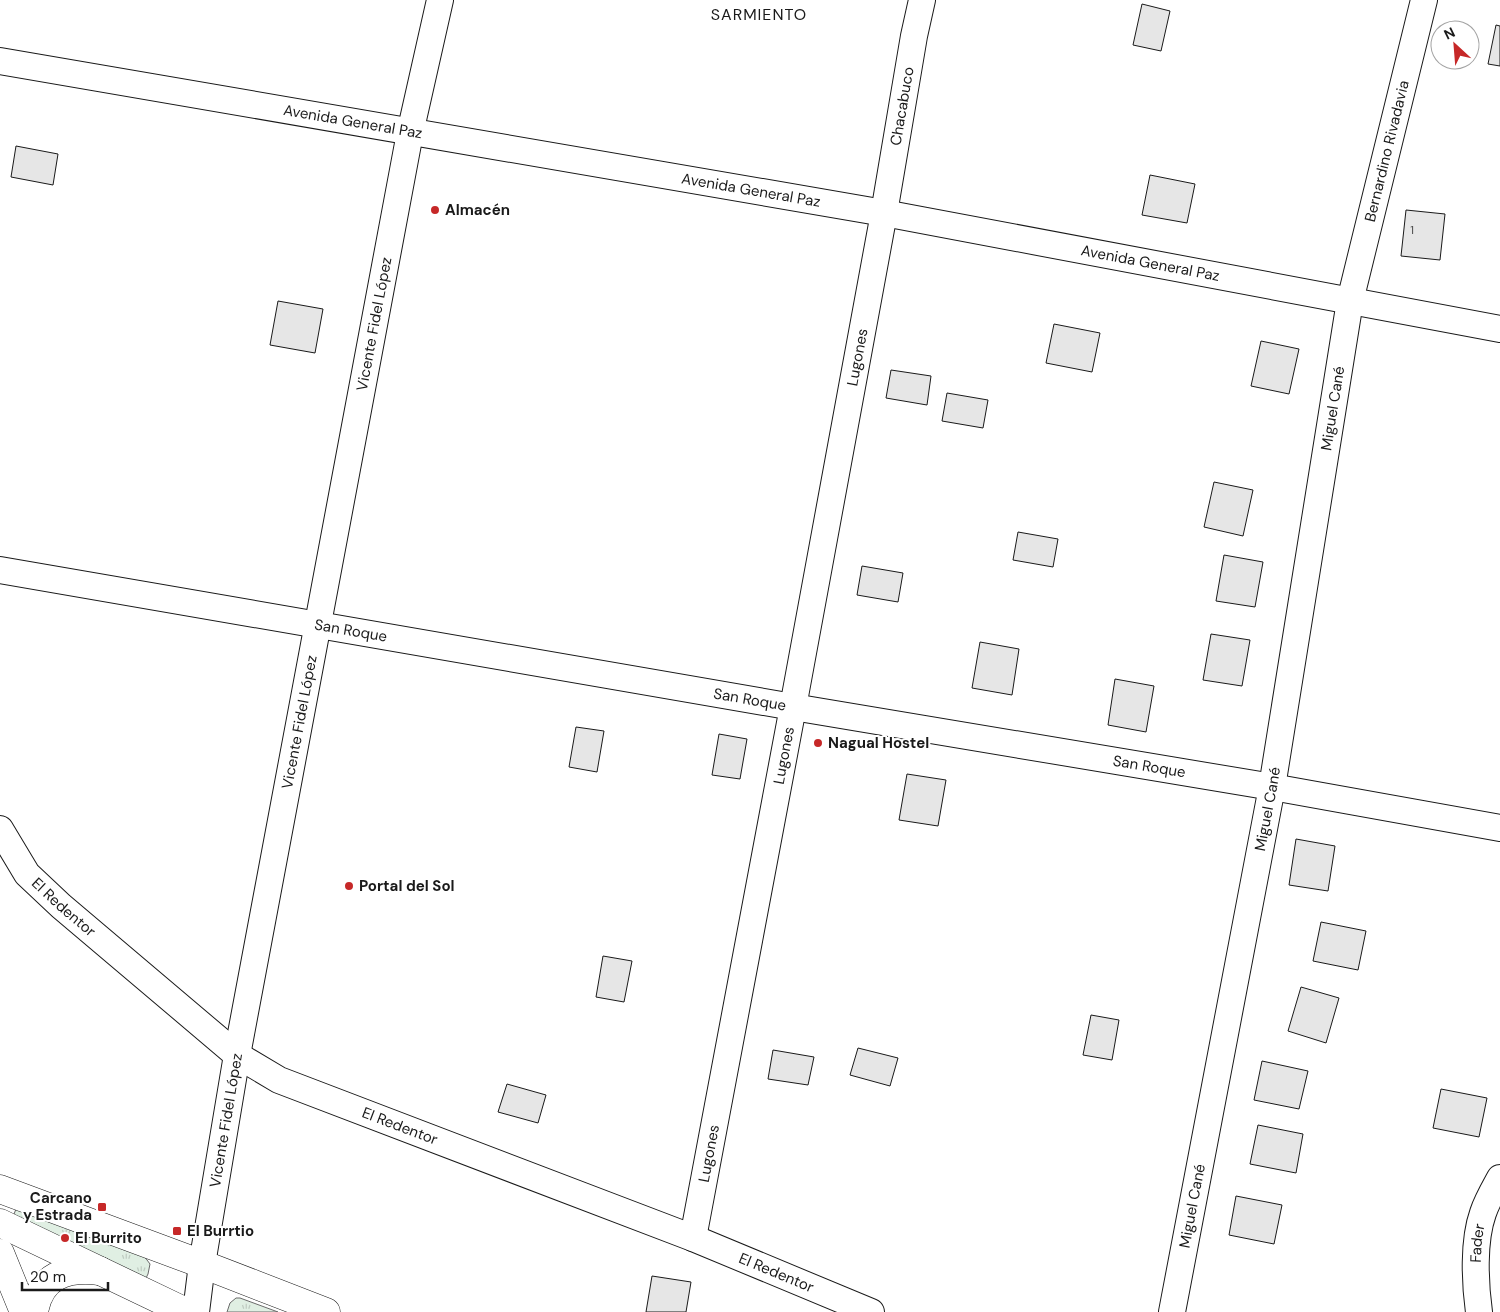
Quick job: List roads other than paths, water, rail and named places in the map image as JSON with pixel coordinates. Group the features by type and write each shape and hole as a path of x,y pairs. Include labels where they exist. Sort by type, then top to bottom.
{"main road":[{"path":"0,1189 326,1312"},
{"path":"0,1223 186,1312"},
{"path":"0,1252 24,1312"},
{"path":"34,1312 38,1296 44,1287 53,1280 73,1270 100,1271"}],"street":[{"name":"Vicente Fidel López","path":"196,1312 202,1264 237,1055 410,133 440,0"},
{"name":"Chacabuco","path":"884,213 914,36 922,0"},
{"name":"Bernardino Rivadavia","path":"1350,302 1424,0"},
{"name":"Avenida General Paz","path":"0,61 884,213 1500,329"},
{"name":"Lugones","path":"693,1238 794,707 884,213"},
{"name":"Miguel Cané","path":"1172,1312 1272,786 1350,302"},
{"name":"San Roque","path":"0,570 794,707 1272,786 1500,828"},
{"name":"El Redentor","path":"0,829 27,874 61,906 237,1055 279,1080 693,1238 871,1312"},
{"name":"Fader","path":"1479,1312 1476,1290 1476,1252 1483,1214 1500,1178"}],"place":[{"name":"Almacén","path":"435,210"},
{"name":"Nagual Hostel","path":"818,743"},
{"name":"Portal del Sol","path":"349,886"},
{"name":"Carcano y Estrada","path":"102,1207"},
{"name":"El Burrtio","path":"177,1231"},
{"name":"El Burrito","path":"65,1238"}],"district":[{"name":"SARMIENTO","path":"759,14"}]}
